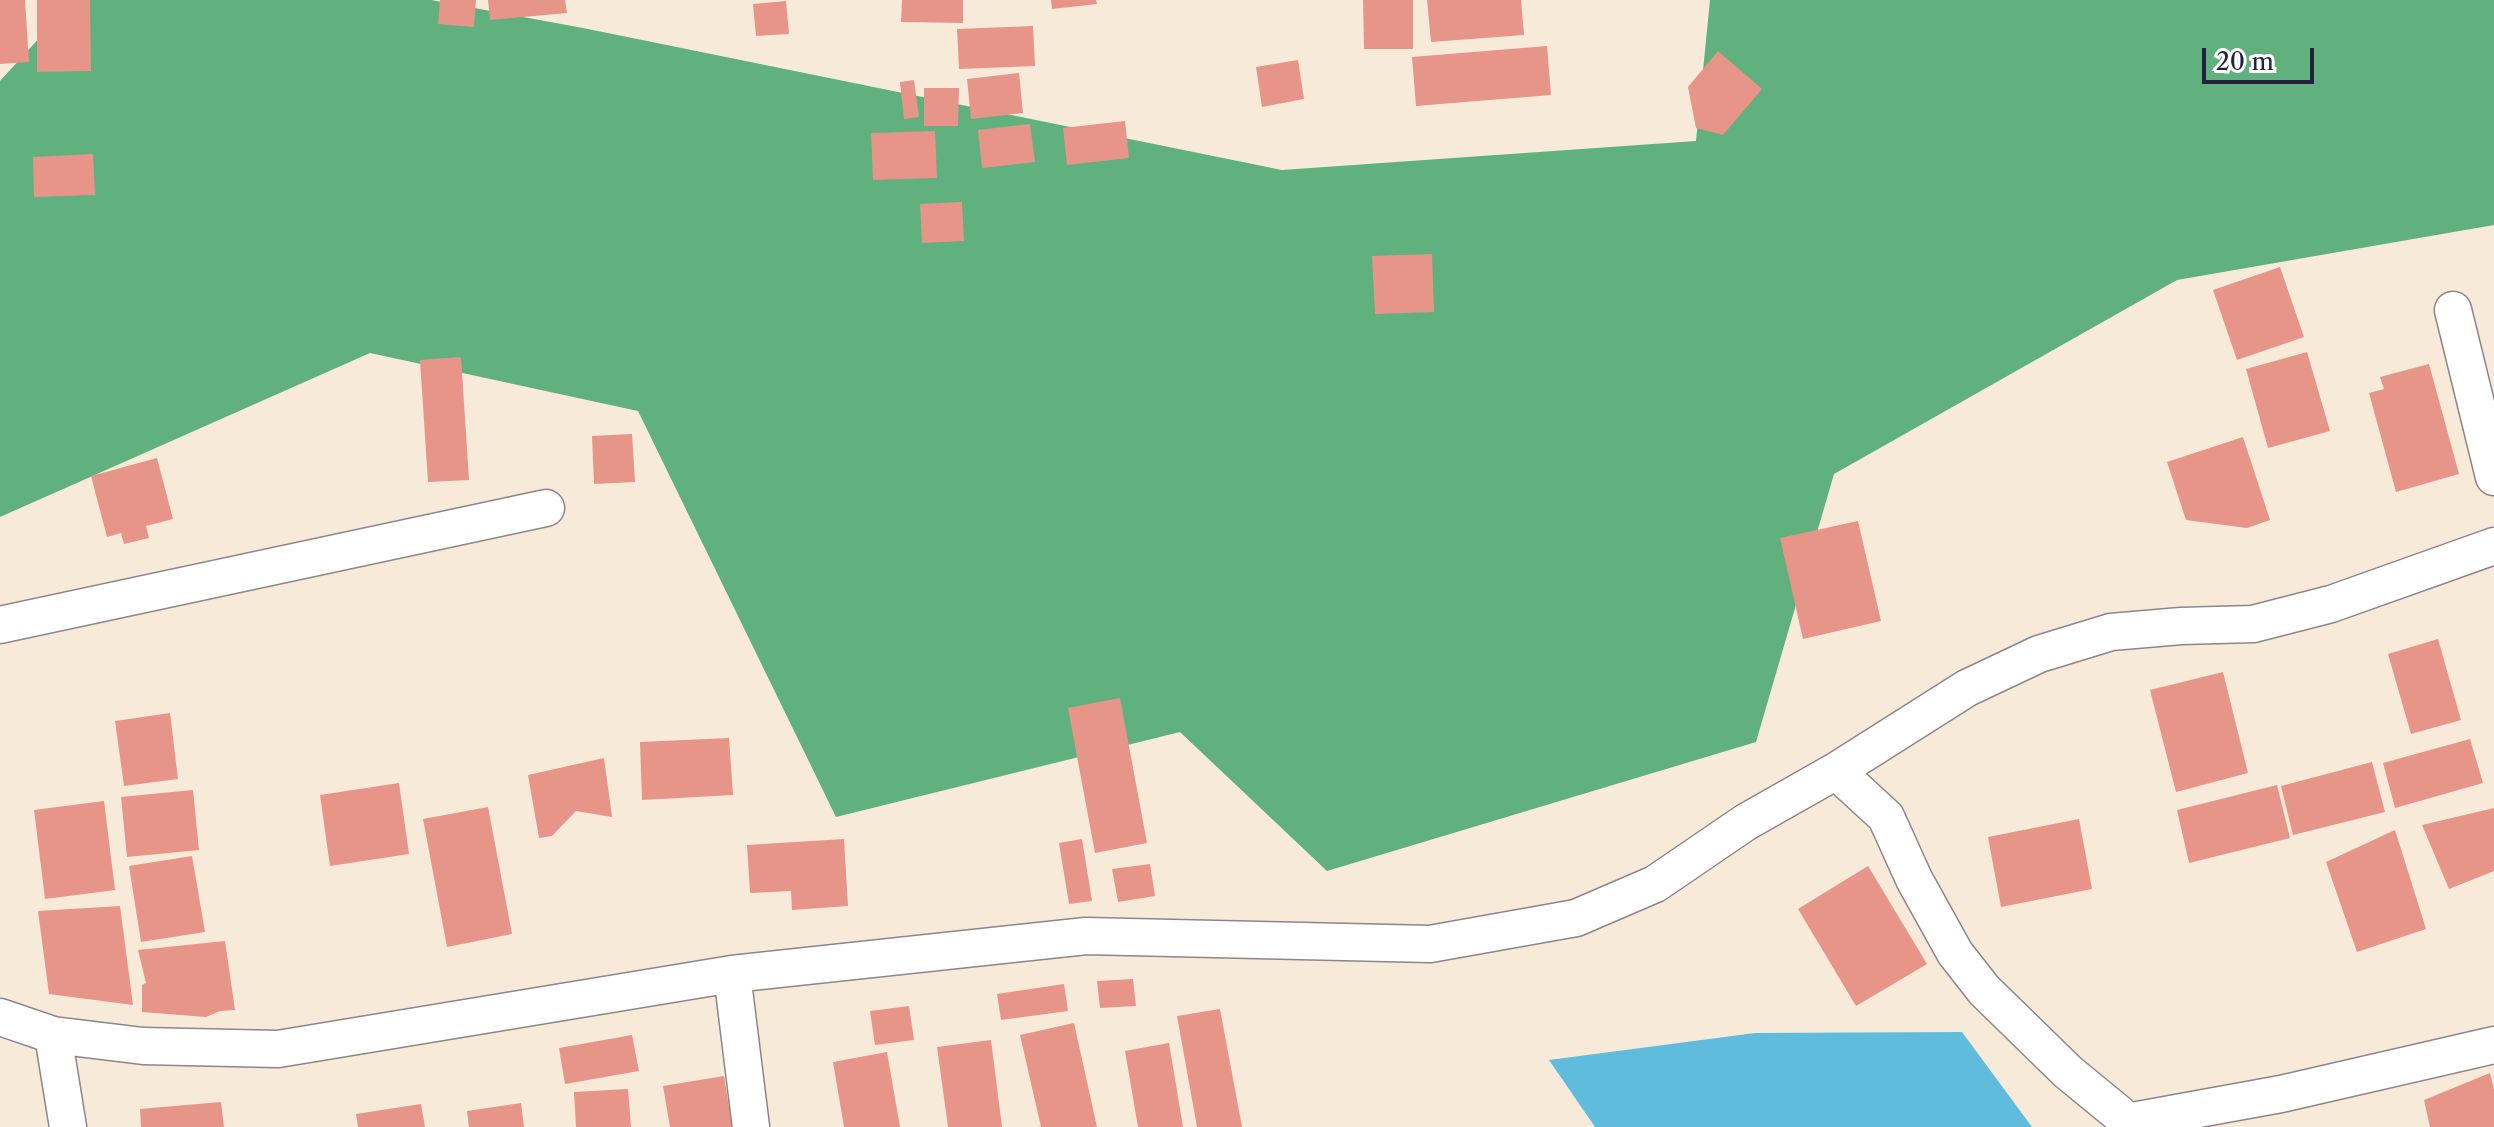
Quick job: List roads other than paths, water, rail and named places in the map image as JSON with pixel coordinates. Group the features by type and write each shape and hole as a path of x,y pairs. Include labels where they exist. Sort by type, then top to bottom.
{"street":[{"path":"2453,310 2494,477"},
{"path":"0,625 546,508"},
{"path":"0,1017 53,1035 143,1046 278,1049 732,974 1086,936 1430,944 1576,918 1655,884 1746,822 1836,771 1967,688 2039,654 2111,632 2253,624 2331,604 2494,546"},
{"path":"1836,771 1886,817 1914,879 1955,953 1984,990 2068,1072 2128,1124 2281,1094 2494,1045"},
{"path":"732,974 751,1127"},
{"path":"53,1035 68,1127"}],"water":[{"path":"1962,1032 2032,1127 1595,1127 1549,1060 1755,1033"}]}
